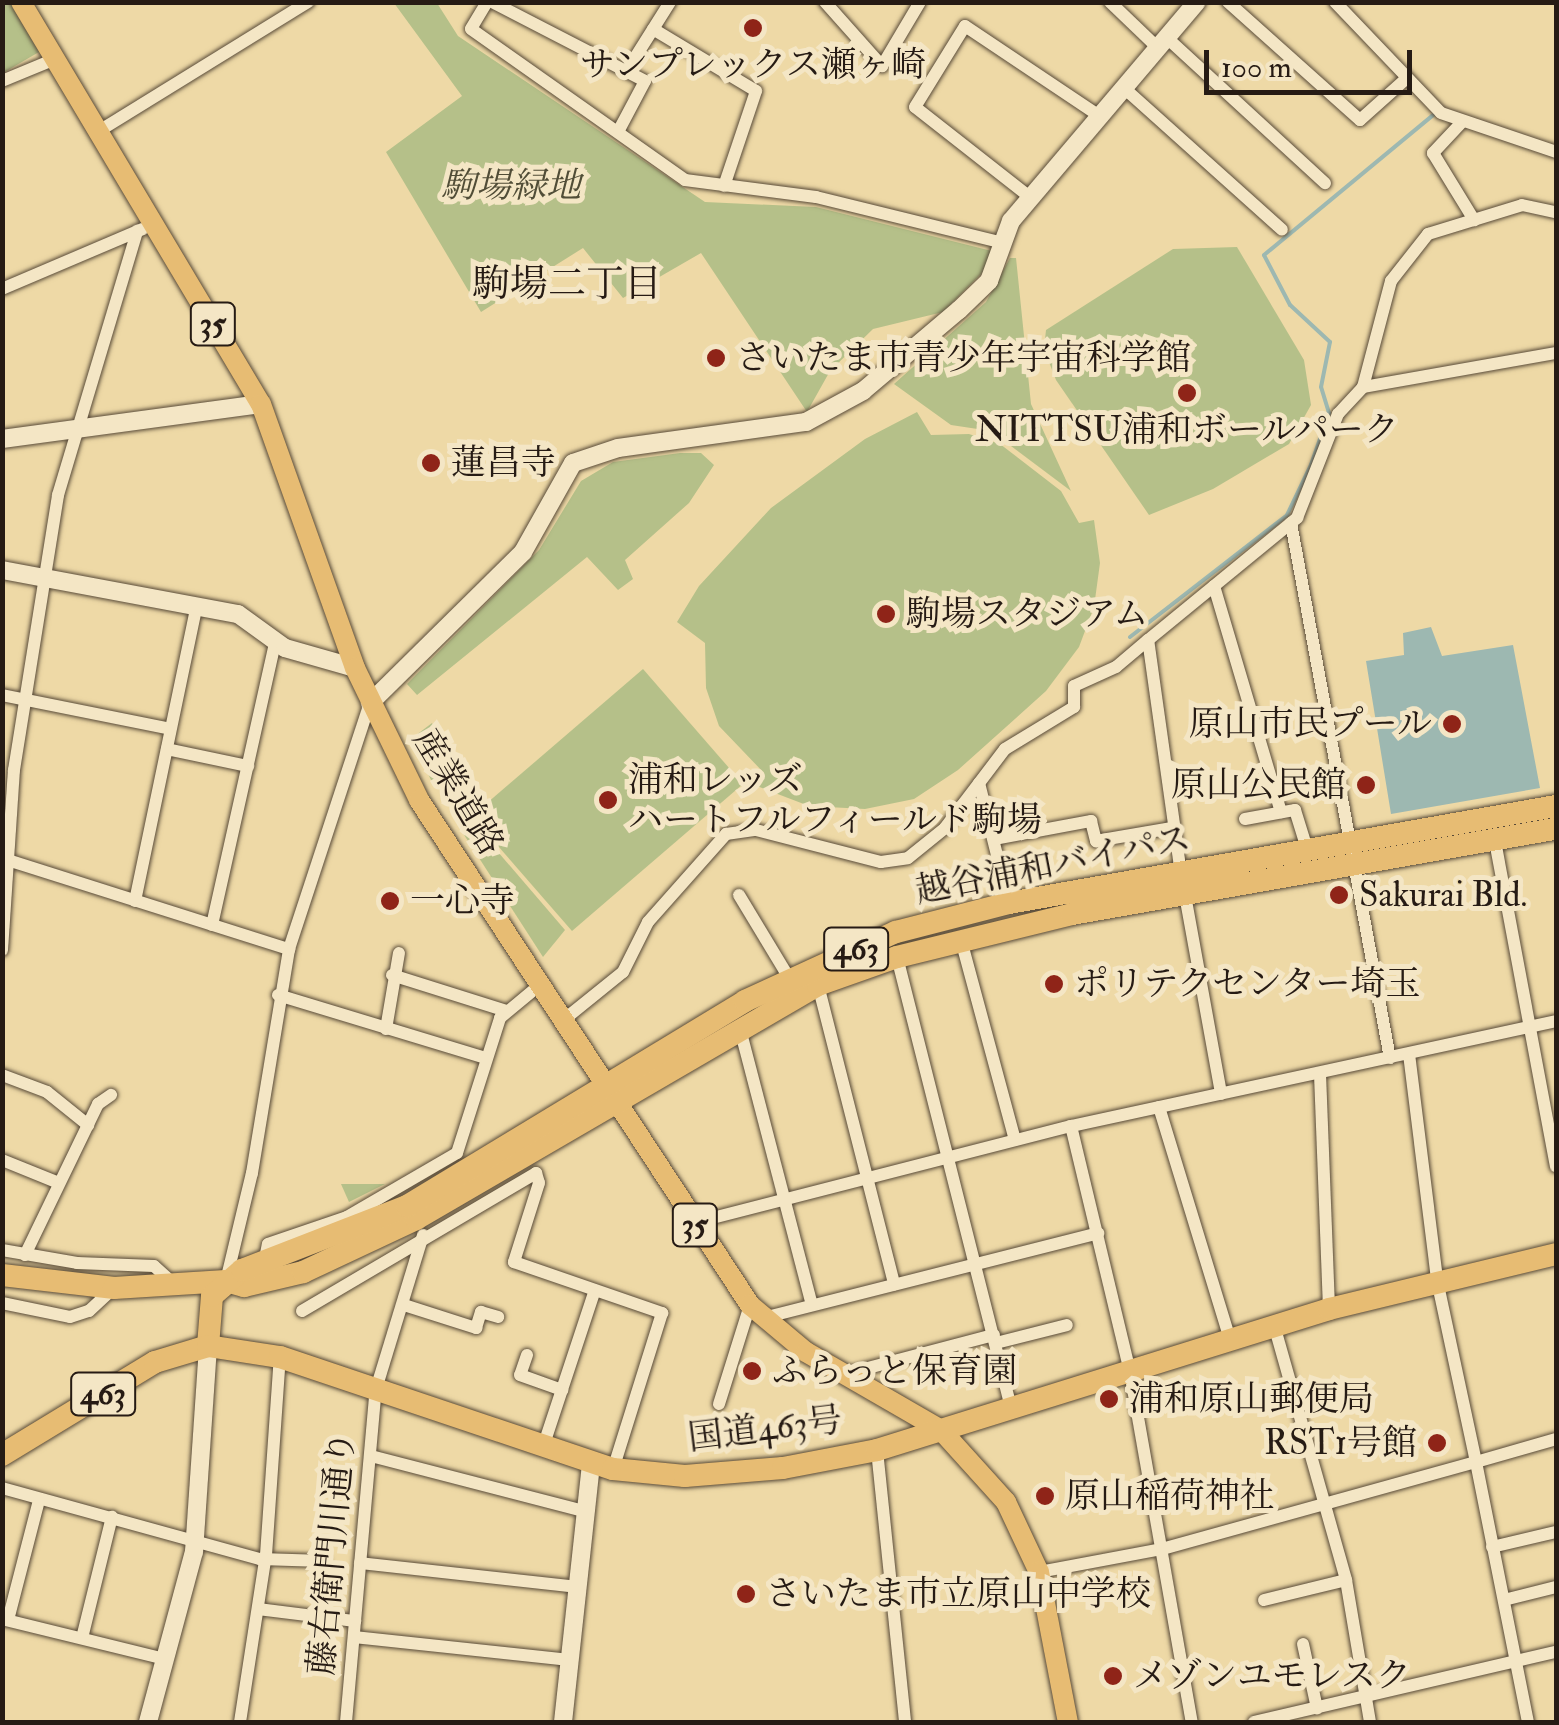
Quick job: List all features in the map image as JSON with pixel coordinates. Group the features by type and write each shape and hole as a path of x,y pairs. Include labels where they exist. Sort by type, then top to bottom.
{"highway":[{"name":"越谷浦和バイパス","path":"226,1281 244,1286 303,1272 615,1091 789,978 896,932 1009,903 1183,884 1353,855 1556,806"},
{"name":"越谷浦和バイパス","path":"615,1091 818,985 960,936 1308,852 1353,855 1496,841 1556,829"},
{"name":"越谷浦和バイパス","path":"2,1275 114,1288 226,1281 414,1211"},
{"name":"国道463号","path":"2,1455 155,1362 208,1346 280,1357 602,1466 729,1473 877,1450 1329,1308 1556,1254"},
{"path":"208,1346 212,1296 226,1281"}],"main road":[{"name":"産業道路","path":"21,2 99,131 146,228 261,404 355,668 419,800 615,1091 693,1223 756,1311 845,1374 941,1430 1006,1502 1039,1572 1068,1722"}],"street":[{"path":"99,131 308,2"},
{"path":"619,130 645,81 489,2 471,29 685,180 816,197 1003,243"},
{"path":"626,72 670,2"},
{"path":"825,2 882,66 920,2"},
{"path":"1110,2 1325,182"},
{"path":"226,1281 252,1172 278,995 289,949 370,703 522,552 574,463 618,448 769,430 836,409 983,289 1003,243 1032,198 1198,2"},
{"path":"1228,2 1360,120 1407,78"},
{"path":"1335,2 1441,114 1556,152"},
{"path":"1032,198 914,107 965,26 1101,117"},
{"path":"653,28 756,92 724,186"},
{"path":"2,81 55,60"},
{"path":"1124,88 1282,230"},
{"path":"1463,121 1433,154 1474,220"},
{"path":"566,1018 623,972 648,922 726,834 756,830 882,862 908,858 945,828 1004,749 1074,707 1074,686 1116,667 1291,524 1338,414 1363,388 1391,281 1428,234 1522,205 1555,208"},
{"path":"2,289 146,228"},
{"path":"2,950 24,698 44,578 77,429 146,228"},
{"path":"1363,388 1556,353"},
{"path":"2,440 261,404"},
{"path":"1291,524 1390,1058"},
{"path":"2,570 238,614 275,643 355,668"},
{"path":"1214,586 1281,812"},
{"path":"135,901 197,605"},
{"path":"1148,640 1172,828 1221,1094"},
{"path":"212,925 275,643"},
{"path":"2,695 170,729"},
{"path":"167,749 248,766"},
{"path":"979,783 1009,903"},
{"path":"1245,818 1295,810 1308,852"},
{"path":"994,839 1091,821 1096,841 1172,828"},
{"path":"1496,841 1556,1166"},
{"path":"11,862 289,949"},
{"path":"739,894 789,978"},
{"path":"960,936 1015,1140"},
{"path":"386,1028 392,975 399,953"},
{"path":"897,956 1012,1410"},
{"path":"392,975 506,1011"},
{"path":"302,1311 414,1211 457,1153 486,1058 506,1011 542,983"},
{"path":"818,985 870,1177 894,1284"},
{"path":"278,995 486,1058"},
{"path":"693,1223 1071,1126 1556,1022"},
{"path":"739,1027 812,1305"},
{"path":"1409,1054 1437,1280 1528,1722"},
{"path":"1320,1074 1329,1308"},
{"path":"2,1075 47,1092 88,1125"},
{"path":"26,1255 88,1125 111,1096"},
{"path":"1159,1107 1230,1339"},
{"path":"1071,1126 1130,1372 1192,1722"},
{"path":"2,1160 60,1183"},
{"path":"414,1211 536,1173 539,1182 514,1262 662,1313 587,1512 563,1722"},
{"name":"藤右衛門川通り","path":"346,1722 376,1389 404,1305 414,1211"},
{"path":"719,1404 756,1311 812,1305 1098,1233"},
{"path":"2,1250 154,1266 176,1286"},
{"path":"2,1303 70,1317 89,1311 114,1288"},
{"path":"543,1447 595,1290"},
{"path":"404,1305 476,1328 481,1312 498,1317"},
{"path":"845,1374 1067,1325"},
{"path":"1274,1325 1346,1580 1370,1722"},
{"path":"148,1722 195,1541 208,1346"},
{"path":"527,1355 520,1376 562,1390"},
{"path":"240,1722 266,1555 280,1357"},
{"path":"1039,1572 1162,1549 1556,1439"},
{"path":"877,1450 905,1722"},
{"path":"371,1456 587,1512"},
{"path":"2,1488 195,1541 324,1561"},
{"path":"38,1500 6,1619 164,1659"},
{"path":"82,1638 112,1517"},
{"path":"1492,1546 1556,1532"},
{"path":"360,1563 577,1586"},
{"path":"1264,1600 1346,1580"},
{"path":"1504,1600 1556,1587"},
{"path":"258,1609 355,1621"},
{"path":"354,1638 570,1660"},
{"path":"1303,1644 1317,1708"},
{"path":"1254,1722 1556,1652"}],"green space":[{"path":"3,3 10,3 39,52 3,73"},
{"name":"駒場緑地","path":"394,3 437,3 458,36 705,202 816,207 992,251 983,272 943,312 873,329 830,371 807,412 701,253 623,298 583,248 481,312 386,152 462,96"},
{"name":"NITTSU浦和ボールパーク","path":"1237,247 1304,360 1311,405 1289,444 1213,489 1149,515 1056,380 1044,349 1046,330 1173,249"},
{"path":"1010,258 1016,258 1031,404 1071,491 991,431 951,425 894,384 986,302"},
{"name":"駒場スタジアム","path":"917,412 931,435 969,434 1000,444 1061,491 1079,523 1094,520 1100,563 1094,607 1079,647 1046,691 958,770 914,799 865,809 809,806 757,786 764,773 719,726 706,688 705,643 677,622 699,586 771,508 865,439"},
{"path":"701,453 714,465 689,503 625,560 633,579 618,590 587,557 417,695 407,684 539,550 581,481 613,462"},
{"name":"浦和レッズ ハートフルフィールド駒場","path":"643,669 743,784 572,931 472,816"},
{"path":"432,723 454,767 434,786 411,739"},
{"path":"468,817 565,930 543,957 459,827"},
{"path":"341,1184 385,1184 349,1202"}],"water":[{"name":"原山市民プール","path":"1431,627 1442,656 1513,645 1540,788 1391,814 1366,661 1404,655 1403,633"}],"waterway":[{"path":"1130,637 1287,515 1311,465 1329,413 1321,387 1330,342 1290,305 1264,255 1433,115"}],"place":[{"name":"サンプレックス瀬ヶ崎","path":"753,28"},
{"name":"さいたま市青少年宇宙科学館","path":"716,358"},
{"name":"NITTSU浦和ボールパーク","path":"1187,393"},
{"name":"蓮昌寺","path":"431,463"},
{"name":"駒場スタジアム","path":"886,614"},
{"name":"原山市民プール","path":"1452,724"},
{"name":"原山公民館","path":"1366,785"},
{"name":"浦和レッズ ハートフルフィールド駒場","path":"608,800"},
{"name":"Sakurai Bld.","path":"1339,895"},
{"name":"一心寺","path":"390,901"},
{"name":"ポリテクセンター埼玉","path":"1054,984"},
{"name":"ふらっと保育園","path":"752,1371"},
{"name":"浦和原山郵便局","path":"1109,1399"},
{"name":"RST1号館","path":"1437,1443"},
{"name":"原山稲荷神社","path":"1045,1496"},
{"name":"さいたま市立原山中学校","path":"746,1594"},
{"name":"メゾンユモレスク","path":"1113,1676"}],"district":[{"name":"駒場二丁目","path":"567,285"}]}
